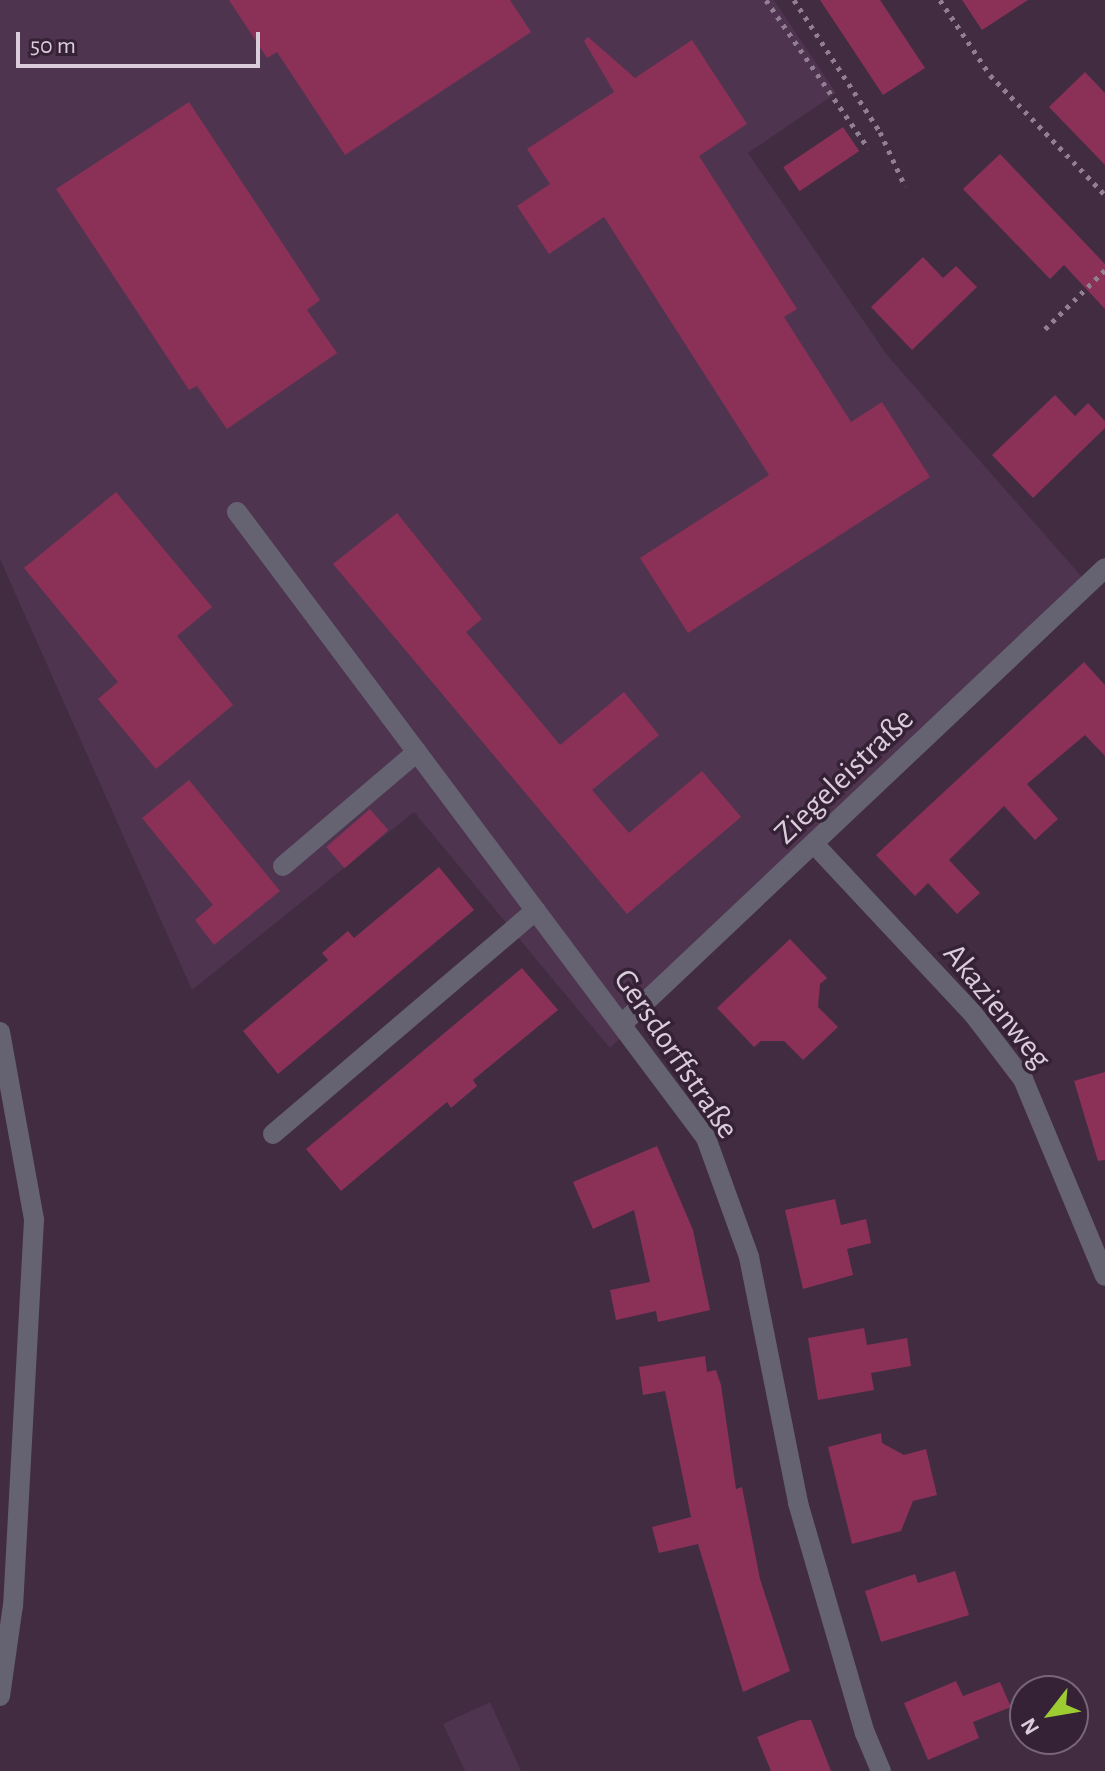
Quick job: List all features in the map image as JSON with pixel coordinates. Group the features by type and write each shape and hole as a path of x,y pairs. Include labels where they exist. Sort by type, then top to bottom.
{"street":[{"name":"Gersdorffstraße","path":"237,512 706,1138 749,1257 798,1503 865,1733 881,1771"},
{"name":"Ziegeleistraße","path":"622,1024 816,846 1105,568"},
{"path":"283,866 417,752"},
{"name":"Akazienweg","path":"816,846 974,1015 1023,1079 1105,1276"},
{"path":"273,1134 536,910"},
{"path":"0,1032 34,1220 13,1605 0,1696"}],"path":[{"path":"766,0 868,148"},
{"path":"794,0 880,132 905,186"},
{"path":"940,0 990,75 1105,195"},
{"path":"1045,329 1105,270"}],"shaded area":[{"path":"0,0 774,0 836,93 748,153 887,355 1089,585 610,1048 414,812 192,990 0,559"},
{"path":"490,1702 521,1771 465,1771 443,1724"}],"building":[{"path":"229,0 510,0 531,32 345,155 277,52 267,58"},
{"path":"820,0 880,0 925,68 883,95"},
{"path":"962,0 1028,0 982,30"},
{"path":"588,37 635,78 692,40 747,124 699,156 797,309 784,317 851,422 882,402 930,477 688,633 640,558 769,475 604,217 549,254 517,206 550,184 527,149 614,92 584,41"},
{"path":"1085,72 1105,93 1105,165 1049,107"},
{"path":"189,102 320,300 307,310 337,353 227,429 197,386 189,390 56,189"},
{"path":"843,127 859,151 800,191 783,167"},
{"path":"1000,154 1105,264 1105,309 1064,265 1050,279 963,189"},
{"path":"923,257 943,278 956,266 977,287 912,350 871,307"},
{"path":"1055,395 1075,416 1088,403 1105,421 1105,428 1033,498 992,455"},
{"path":"116,492 212,607 177,636 233,705 156,769 98,699 118,682 24,568"},
{"path":"397,513 482,619 466,632 560,745 624,692 659,735 592,790 629,833 702,771 741,817 627,914 333,564"},
{"path":"1084,662 1105,685 1105,756 1085,735 1027,784 1058,819 1035,840 1004,806 949,860 980,893 957,914 928,883 915,896 876,855"},
{"path":"189,780 280,891 214,945 195,920 213,905 142,818"},
{"path":"370,809 388,830 345,868 326,847"},
{"path":"439,867 474,910 278,1074 243,1031 328,960 322,953 348,931 354,938"},
{"path":"790,939 827,978 820,984 818,1007 838,1027 803,1060 784,1041 761,1041 754,1047 717,1008"},
{"path":"522,968 558,1010 473,1080 477,1086 451,1108 447,1102 341,1191 306,1149"},
{"path":"1105,1072 1105,1160 1098,1161 1074,1081"},
{"path":"657,1146 693,1230 710,1310 658,1322 656,1311 616,1320 610,1290 650,1282 634,1210 593,1229 573,1182"},
{"path":"835,1199 841,1225 866,1219 871,1243 847,1249 853,1275 803,1289 785,1210"},
{"path":"864,1328 867,1345 907,1338 911,1366 871,1373 874,1390 818,1400 808,1338"},
{"path":"705,1356 707,1372 716,1370 721,1385 736,1489 742,1487 760,1579 790,1671 743,1692 698,1544 659,1553 652,1527 691,1517 665,1391 643,1395 639,1367"},
{"path":"881,1433 882,1443 904,1455 926,1449 937,1495 913,1501 901,1531 852,1544 828,1447"},
{"path":"955,1571 969,1615 881,1642 865,1591 915,1574 918,1583"},
{"path":"956,1681 963,1696 1000,1682 1009,1708 973,1722 979,1738 928,1760 904,1703"},
{"path":"800,1720 811,1720 831,1771 771,1771 757,1737"}]}
